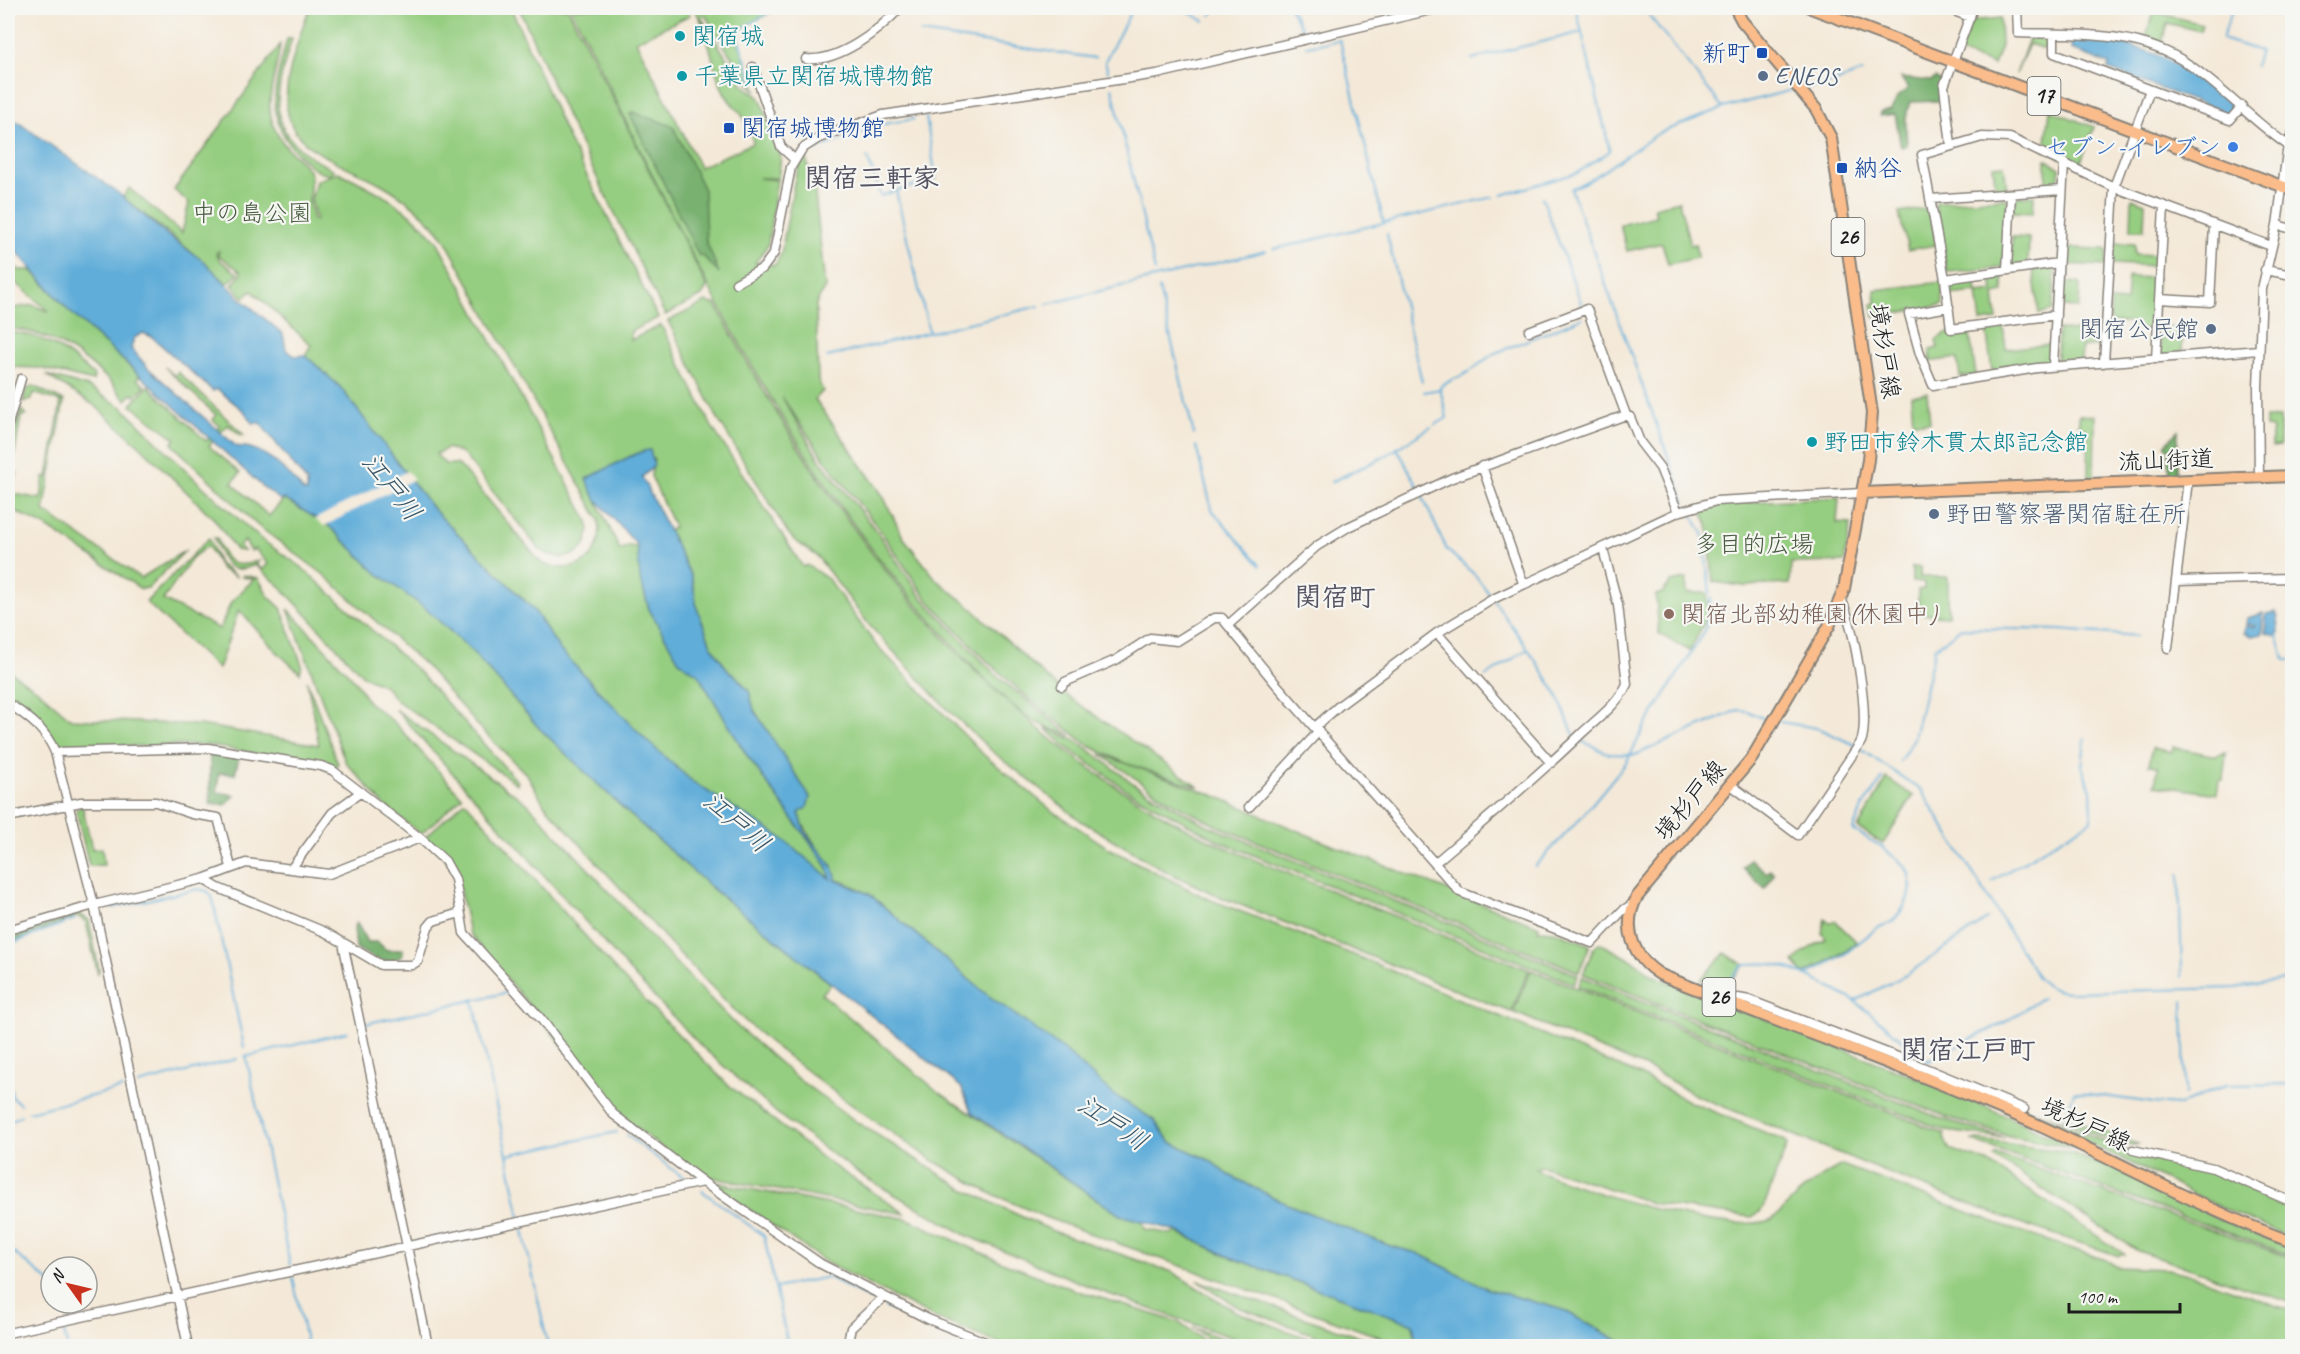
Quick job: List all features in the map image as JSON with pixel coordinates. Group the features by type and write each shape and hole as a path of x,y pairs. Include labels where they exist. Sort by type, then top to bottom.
{"main road":[{"name":"境杉戸線","path":"1735,8 1742,21 1816,109 1831,138 1872,413 1870,444 1841,599 1771,729 1731,784 1634,903 1630,933 1634,946 1645,963 1661,975 1965,1093 2077,1143 2218,1214 2292,1242"},
{"name":"17","path":"1811,8 2287,188"},
{"name":"流山街道","path":"1862,493 2292,477"}],"street":[{"path":"806,59 822,60 855,43 879,29 900,8"},
{"path":"736,283 763,268 774,253 794,159 802,148 819,138 883,115 1156,74 1440,8"},
{"path":"1946,8 1971,12 1944,86 1951,145"},
{"path":"2017,8 2018,33 2104,36 2146,44 2187,63 2290,146"},
{"path":"2054,34 2054,53 2150,90 2230,120 2242,106"},
{"path":"753,67 781,147 794,159"},
{"path":"2104,363 2114,187 2150,90"},
{"path":"2259,478 2259,350 2265,270 2287,188 2292,134"},
{"path":"2056,315 1951,329 1945,279 1922,155 1982,137 2001,137 2022,143 2114,187 2271,246"},
{"path":"2053,366 2064,163"},
{"path":"1931,199 2062,190"},
{"path":"2007,270 2011,194"},
{"path":"2156,359 2164,206"},
{"path":"2159,299 2210,302 2214,225"},
{"path":"2277,225 2292,229"},
{"path":"1945,279 2058,263"},
{"path":"2265,270 2292,275"},
{"path":"1949,307 1910,314 1920,354 1933,385 2009,371 2053,366 2259,350"},
{"path":"1529,331 1587,309 1626,415 1630,417 1640,442 1660,468 1678,512"},
{"path":"8,424 21,379"},
{"path":"1228,625 1317,546 1334,534 1409,496 1482,466 1626,415"},
{"path":"1482,466 1523,584"},
{"path":"2168,648 2188,480"},
{"path":"1249,807 1340,705 1437,633 1523,584 1603,549 1678,512 1716,501 1862,493"},
{"path":"1436,862 1551,763 1612,705 1627,684 1618,605 1603,549"},
{"path":"2177,581 2290,579 2292,586"},
{"path":"1731,784 1798,835 1855,751 1860,742 1862,703 1848,614 1841,599"},
{"path":"1062,687 1065,682 1116,660 1150,638 1178,641 1214,618 1222,618 1460,892 1592,944 1622,911 1634,903"},
{"path":"1437,633 1551,763"},
{"path":"8,704 34,721 43,731 55,752 94,905 188,1347"},
{"path":"55,752 208,748 321,766 332,770 420,838 445,861 455,879 464,933 542,1020 609,1110 703,1182 821,1264 884,1297 995,1347"},
{"path":"291,869 332,813 361,792"},
{"path":"8,818 68,804 156,801 192,814 218,818 231,867"},
{"path":"8,930 94,905 203,879 246,863 329,874 420,838"},
{"path":"203,879 218,888 325,932 375,963 412,965 418,961 428,927 433,921 460,913"},
{"path":"343,943 428,1347"},
{"path":"1731,1002 1738,998 1749,1000 1908,1061 2024,1109"},
{"path":"2133,1150 2213,1168 2292,1202"},
{"path":"8,1333 703,1182"},
{"path":"847,1347 851,1328 884,1297"}],"green space":[{"name":"中の島公園","path":"310,8 511,8 566,134 658,318 631,331 631,340 661,325 712,427 803,567 807,565 828,579 876,645 984,755 1050,809 1110,849 1206,898 1354,955 1640,1075 1690,1102 1786,1141 1787,1145 1764,1206 1752,1217 1655,1204 1542,1166 1536,1168 1539,1171 1620,1200 1654,1209 1721,1222 1749,1223 1773,1219 1808,1187 1842,1165 2021,1232 2106,1260 2117,1267 2168,1269 2188,1274 2292,1311 2292,1346 1628,1346 1564,1310 1488,1289 1417,1253 1390,1246 1287,1204 1229,1175 1209,1160 1170,1142 1154,1120 1114,1095 1064,1050 986,994 869,894 836,880 801,821 799,813 810,797 754,710 749,691 734,674 729,672 711,645 697,608 692,578 669,531 674,527 651,476 654,459 625,459 587,480 620,550 628,546 639,550 640,578 649,609 679,661 698,674 746,754 827,866 831,879 779,836 694,783 647,741 560,650 534,610 434,510 340,387 305,355 311,345 252,291 244,298 232,285 241,274 240,271 218,255 219,251 216,253 220,260 238,274 227,284 123,197 129,188 182,233 189,203 174,190 280,45 270,95 271,119 284,144 306,166 311,175 309,200 313,220 316,220 311,199 316,181 338,172 404,209 437,241 588,521 589,532 582,549 567,557 558,557 539,549 463,454 448,448 436,454 445,464 456,464 461,467 541,563 566,568 576,566 592,554 597,545 599,520 444,238 424,215 400,196 318,152 303,141 293,127 287,109 287,86 294,55"},
{"path":"519,8 568,8 707,287 702,296 665,315 569,121"},
{"path":"571,8 686,8 690,15 636,41 700,167 753,143 749,123 746,123 722,87 704,30 694,8 778,8 739,30 737,36 756,90 747,82 705,15 701,17 743,85 759,97 781,157 778,178 759,178 777,180 768,245 755,263 775,265 781,254 796,173 805,156 814,184 825,287 816,304 818,380 823,391 815,399 883,496 903,537 936,579 968,605 1066,695 1199,787 1128,764 1089,746 1029,699 986,660 927,599 879,529 825,460 782,397 819,459 877,532 923,599 996,675 1071,736 1038,723 1022,713 999,693 945,636 885,567 831,493 781,416 736,336 692,255"},
{"path":"2153,12 2202,24 2200,31 2167,23 2161,47 2145,40"},
{"path":"2000,18 2001,46 1994,65 1962,54 1960,51 1972,21"},
{"path":"2030,36 2049,37 2051,51 2029,44 2016,74"},
{"path":"292,38 280,82 279,116 285,131 295,144 311,157 334,170 332,174 318,171 310,166 288,142 280,128 276,114 276,86 287,39"},
{"path":"1901,78 1931,81 1936,78 1942,81 1942,101 1910,102 1906,118 1907,145 1901,147 1895,114 1880,116 1880,113 1891,110 1897,98 1908,88"},
{"path":"2050,110 2094,127 2079,167 2045,150"},
{"path":"632,112 673,126 704,190 706,241 719,273 702,255 699,256 630,114"},
{"path":"2046,159 2060,168 2057,188 2046,188"},
{"path":"2004,165 2007,191 1996,192 1993,166"},
{"path":"2034,195 2033,213 2013,212 2016,197"},
{"path":"2005,198 2007,200 2004,264 2001,268 1947,272 1935,205 1937,202"},
{"path":"2132,198 2145,203 2144,230 2131,230"},
{"path":"1679,201 1690,245 1696,244 1697,258 1668,264 1662,243 1627,251 1620,225 1656,216 1654,207"},
{"path":"1929,208 1936,245 1908,250 1899,213"},
{"path":"2012,237 2029,238 2028,264 2013,266 2011,264"},
{"path":"2114,243 2135,244 2135,254 2158,255 2158,266 2113,264"},
{"path":"2063,248 2107,249 2106,266 2062,264"},
{"path":"8,260 19,270 31,270 68,310 140,376 137,379 145,386 135,396 132,394 126,400 100,372 64,346 37,334 8,328 8,309 33,305 50,312 8,276"},
{"path":"2052,267 2055,270 2053,310 2039,314 2033,270"},
{"path":"2002,274 2004,292 1994,294 1997,320 1981,322 1977,293 1993,291 1991,276"},
{"path":"2128,277 2157,278 2154,330 2131,329 2131,323 2110,322 2111,301 2126,302"},
{"path":"1975,278 1977,292 1950,295 1951,281"},
{"path":"1942,282 1943,305 1874,317 1872,304 1876,303 1875,290"},
{"path":"2061,282 2080,283 2079,308 2060,307"},
{"path":"706,302 716,305 759,383 806,459 857,533 912,603 973,668 1038,728 1109,782 1204,837 1529,970 1511,1012 1223,898 1167,872 1081,821 992,751 947,709 870,626 817,556 788,533 719,421 668,321"},
{"path":"2003,326 2006,349 2051,344 2048,364 1992,371 1986,328"},
{"path":"2161,327 2183,328 2182,353 2162,356 2160,353"},
{"path":"1969,330 1976,375 1960,377 1957,358 1927,362 1926,360 1931,359 1930,350 1938,348 1936,340 1946,333"},
{"path":"2058,330 2103,332 2102,347 2082,346 2081,361 2059,362 2057,360"},
{"path":"8,332 32,336 55,346 94,376 93,381 40,368 8,367"},
{"path":"178,372 244,435 242,436 228,425 221,432 217,429 220,426 213,420 216,415 174,376"},
{"path":"46,375 88,387 122,407 200,484 262,540 300,566 419,672 518,782 517,784 396,700 385,686 363,676 280,586 255,565 238,569 227,565 214,538 217,538 224,554 232,563 244,565 260,560 256,564 262,570 268,564 255,549 251,551 245,541 239,546 244,551 236,550 215,520 141,447 94,405"},
{"path":"150,384 150,388 206,441 209,438 213,441 209,446 240,473 232,483 269,516 284,499 329,526 377,573 425,608 472,651 539,728 625,810 714,890 831,984 822,994 936,1090 1120,1215 1142,1220 1145,1229 1170,1234 1176,1232 1230,1257 1413,1324 1416,1341 1412,1346 1405,1346 1047,1218 990,1193 932,1160 846,1101 769,1042 743,1019 678,952 544,804 528,776 481,729 426,666 323,574 258,526 175,447 172,443 176,439 131,405"},
{"path":"33,386 64,401 44,511 141,578 186,550 148,588 141,589 45,526 8,508 8,498 14,494 41,499 44,477 48,477 61,402 34,393 30,400 23,402 26,390"},
{"path":"1927,393 1930,422 1913,422 1911,396"},
{"path":"21,409 27,415 21,416 12,471 17,472 15,481 11,481 8,493 8,453"},
{"path":"2079,415 2095,416 2094,478 2088,478 2087,433 2086,429 2079,428"},
{"path":"2265,418 2280,418 2280,446 2272,447 2272,428 2265,427"},
{"path":"2178,430 2177,473 2170,472 2167,458 2170,451 2165,445"},
{"name":"多目的広場","path":"1839,497 1837,523 1851,524 1844,562 1791,563 1790,584 1744,586 1713,582 1708,524 1700,508 1716,504"},
{"path":"209,538 219,564 237,577 221,569 208,546 193,557 163,600 220,629 231,602 254,579 242,577 243,575 258,578 269,597 281,608 302,665 300,673 275,650 239,610 218,669 146,602"},
{"path":"1912,567 1920,567 1920,577 1948,577 1948,616 1923,614 1918,606 1918,590 1924,589 1924,582 1912,582"},
{"path":"1686,579 1687,593 1707,593 1708,614 1690,651 1659,634 1656,595 1662,593 1671,582"},
{"path":"288,609 356,682 368,702 394,722 462,797 421,834 383,804 345,761"},
{"path":"8,670 39,691 71,719 200,725 319,745 307,681 338,764 334,767 207,745 65,747 55,741 44,724 8,697"},
{"path":"395,709 528,804 738,1027 798,1079 858,1123 962,1188 1001,1207 1053,1231 1172,1272 1235,1311 1328,1346 1256,1346 1100,1291 966,1235 864,1177 780,1116 702,1047 637,979"},
{"path":"1045,728 1077,741 1137,786 1209,826 1578,975 1574,984 1221,842 1131,793 1066,747"},
{"path":"2173,747 2216,756 2226,753 2223,780 2219,780 2217,794 2155,785 2158,766 2149,765 2152,748 2172,752"},
{"path":"210,752 239,757 235,774 219,773 217,792 235,795 225,805 210,804"},
{"path":"1100,754 1211,794 1322,841 1539,926 1538,930 1554,931 1590,945 1579,972 1213,824 1161,796"},
{"path":"1887,778 1913,796 1883,844 1858,828"},
{"path":"465,801 622,977 727,1084 829,1163 906,1214 698,1175 622,1117 469,933 457,876 438,847 425,837"},
{"path":"82,805 92,849 102,848 104,865 89,866 76,810"},
{"path":"1750,859 1767,873 1770,870 1774,874 1765,889 1743,868"},
{"path":"78,913 89,920 98,975 86,922 77,916 8,943 8,939"},
{"path":"1825,918 1829,922 1835,921 1857,942 1843,953 1804,974 1794,962 1803,952 1826,939 1822,933"},
{"path":"357,923 367,942 378,942 389,950 403,949 403,954 397,959 385,962 356,948 354,928"},
{"path":"1599,943 1632,960 1654,976 1956,1093 2076,1148 2009,1136 1947,1117 1583,974 1594,947"},
{"path":"1725,953 1744,965 1725,988 1701,979"},
{"path":"1531,970 1945,1134 1949,1149 1987,1162 2124,1254 2119,1256 2017,1222 1886,1172 1695,1095 1654,1071 1513,1012"},
{"path":"1582,977 1940,1118 2004,1138 1946,1131 1578,986"},
{"path":"1926,1070 2153,1161 2155,1157 2187,1169 2189,1165 2220,1173 2292,1204 2292,1237 2227,1210 2074,1136"},
{"path":"2036,1111 2063,1121 2065,1117 2140,1145 2123,1145"},
{"path":"1973,1141 2069,1152 2097,1164 2108,1161 2213,1216 2292,1247 2292,1256"},
{"path":"1996,1154 2292,1258 2292,1303 2138,1251 1994,1157"},
{"path":"718,1183 908,1219 1002,1262 1072,1289 1178,1322 1211,1346 1005,1346 929,1315 829,1264 716,1187"},
{"path":"1198,1281 1385,1346 1345,1346 1238,1307"},
{"path":"1193,1328 1244,1346 1218,1346"}],"water":[{"path":"2071,39 2111,42 2162,57 2194,75 2231,102 2235,108 2228,114 2108,69 2109,64 2071,49"},
{"name":"江戸川","path":"8,115 117,192 167,235 206,263 240,298 283,334 286,350 295,356 305,355 340,387 434,510 534,610 560,650 647,741 694,783 779,836 831,879 827,866 746,754 698,674 679,661 649,609 640,578 637,545 595,498 586,479 629,457 650,450 654,466 642,477 692,578 697,608 711,645 729,672 734,674 749,691 754,710 810,797 807,808 799,813 806,833 830,862 836,880 869,894 986,994 1064,1050 1114,1095 1154,1120 1170,1142 1209,1160 1229,1175 1287,1204 1390,1246 1417,1253 1488,1289 1563,1310 1628,1346 1431,1346 1416,1341 1413,1324 1230,1257 1176,1231 1120,1215 972,1113 961,1087 714,890 539,728 472,651 425,608 377,573 329,526 284,499 282,501 263,487 68,310 8,242","holes":["143,333 152,337 213,391 217,389 244,411 253,423 260,423 307,482 307,492 303,491 273,460 248,447 236,446 148,368 131,348 134,338"]},
{"path":"2275,612 2278,617 2279,633 2275,636 2265,633 2266,614"},
{"path":"2263,613 2262,634 2252,636 2244,633 2246,626 2256,625 2246,624 2247,618"}],"pier":[{"path":"407,471 414,479 324,526 315,519"}],"waterway":[{"path":"751,80 738,36 739,30 777,8"},
{"path":"1108,72 1105,61 1133,8"},
{"path":"1182,8 1204,21"},
{"path":"1211,15 1218,8"},
{"path":"1290,8 1304,32"},
{"path":"1502,195 1577,173 1610,151 1576,8"},
{"path":"1643,8 1723,108 1792,90"},
{"path":"2233,8 2222,39 2260,51 2255,66"},
{"path":"1472,59 1582,32"},
{"path":"921,33 1095,58"},
{"path":"1307,46 1340,40 1384,224"},
{"path":"1806,88 1824,86 1862,72"},
{"path":"1112,88 1155,271"},
{"path":"1685,503 1571,189 1593,178 1659,133 1723,108"},
{"path":"926,117 936,179 896,191 929,332"},
{"path":"815,150 884,124 914,119"},
{"path":"867,157 881,196 896,191"},
{"path":"1274,249 1493,197"},
{"path":"1542,197 1582,305 1580,306"},
{"path":"1387,234 1422,382"},
{"path":"1047,304 1266,251"},
{"path":"1159,289 1194,435"},
{"path":"827,357 1039,306"},
{"path":"1435,425 1447,418 1440,388 1442,385 1469,372 1493,354 1582,318"},
{"path":"1424,392 1440,389"},
{"path":"1331,482 1382,458 1431,427"},
{"path":"1196,446 1212,510 1260,565"},
{"path":"1397,448 1419,489"},
{"path":"1422,496 1447,550 1476,576 1489,594"},
{"path":"1692,515 1703,533 1710,593"},
{"path":"1535,866 1578,821 1626,763 1645,726 1705,631 1711,597"},
{"path":"1494,601 1528,649"},
{"path":"1900,761 1914,738 1935,648 1961,628 2059,630 2138,636"},
{"path":"2277,635 2285,660 2292,660"},
{"path":"1485,677 1528,649 1557,694 1574,735"},
{"path":"1579,740 1609,754 1635,755 1738,710 1747,711 1767,720"},
{"path":"1780,722 1817,728 1853,744 1921,790 2037,976 2052,988 2071,992 2235,988 2292,979"},
{"path":"1992,881 2092,820 2091,790 2082,767 2085,738"},
{"path":"1805,976 1845,954 1877,928 1892,922 1905,906 1911,888 1905,866 1882,847 1853,830 1863,806 1883,778"},
{"path":"2179,874 2182,977"},
{"path":"111,908 198,889 207,891 212,896 244,1047"},
{"path":"8,945 75,919"},
{"path":"1722,988 1742,966 1772,964 1801,973 1855,1001 1906,975 1987,919"},
{"path":"364,1024 510,992"},
{"path":"1855,1001 1928,1061 2007,1021 2042,998"},
{"path":"473,999 507,1155 617,1132"},
{"path":"2183,1000 2185,1094"},
{"path":"245,1057 347,1032"},
{"path":"246,1056 290,1265"},
{"path":"138,1084 237,1059"},
{"path":"8,1071 12,1097 20,1104"},
{"path":"2164,1104 2180,1105 2226,1085 2292,1084"},
{"path":"29,1112 123,1088"},
{"path":"2066,1117 2074,1092 2161,1104"},
{"path":"8,1123 21,1115"},
{"path":"627,1135 688,1181"},
{"path":"507,1155 520,1217"},
{"path":"702,1191 764,1236 788,1346"},
{"path":"523,1230 548,1346"},
{"path":"8,1248 39,1273"},
{"path":"776,1288 828,1277 871,1300"},
{"path":"293,1278 307,1346"},
{"path":"885,1307 972,1346"},
{"path":"63,1327 67,1346"}],"place":[{"name":"関宿城","path":"680,36"},
{"name":"新町","path":"1762,53"},
{"name":"千葉県立関宿城博物館","path":"682,76"},
{"name":"ENEOS","path":"1763,76"},
{"name":"関宿城博物館","path":"729,128"},
{"name":"セブン-イレブン","path":"2233,147"},
{"name":"納谷","path":"1842,168"},
{"name":"関宿公民館","path":"2211,329"},
{"name":"野田市鈴木貫太郎記念館","path":"1812,442"},
{"name":"野田警察署関宿駐在所","path":"1934,514"},
{"name":"関宿北部幼稚園(休園中)","path":"1669,614"}],"district":[{"name":"関宿三軒家","path":"872,178"},
{"name":"関宿町","path":"1335,597"},
{"name":"関宿江戸町","path":"1968,1050"}]}
